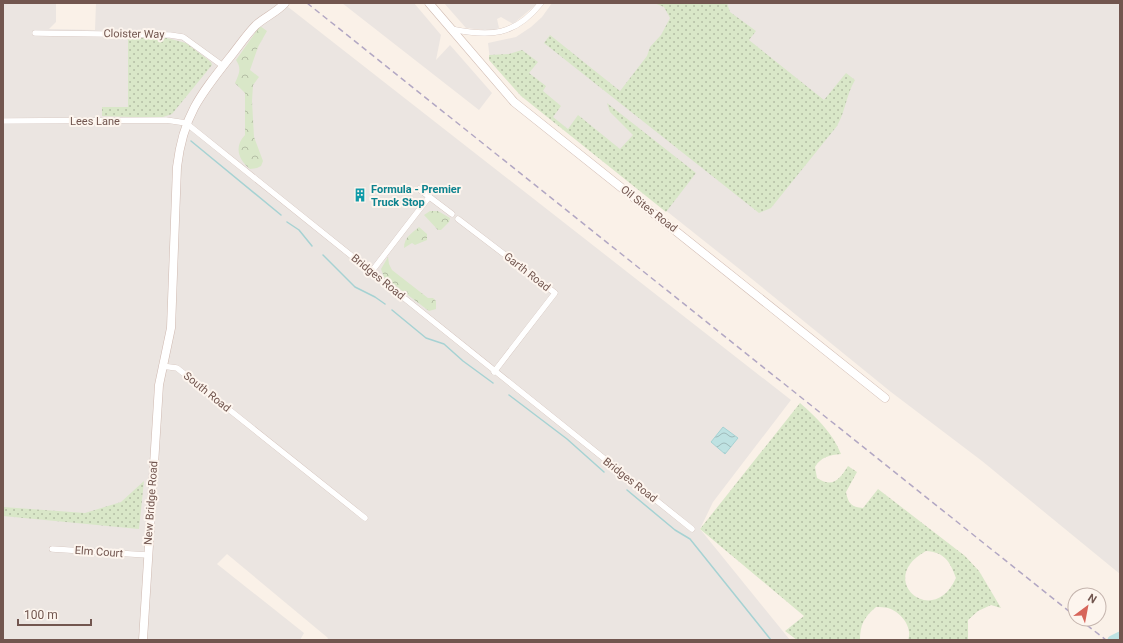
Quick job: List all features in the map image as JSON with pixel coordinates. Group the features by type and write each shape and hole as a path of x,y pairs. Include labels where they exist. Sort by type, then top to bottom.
{"street":[{"path":"162,366 171,328 177,167 180,145 186,123 196,102 256,26 285,3"},
{"name":"Oil Sites Road","path":"429,3 514,102 885,398"},
{"path":"451,29 480,34 502,32 522,22 541,3"},
{"name":"Cloister Way","path":"35,33 170,34 183,37 223,66"},
{"name":"Lees Lane","path":"3,121 166,120 186,123"},
{"name":"Bridges Road","path":"186,123 372,270 494,372 692,529"},
{"path":"419,189 452,214"},
{"path":"372,270 429,197"},
{"name":"Garth Road","path":"458,219 555,293 494,372"},
{"name":"South Road","path":"162,366 177,368 365,518"},
{"name":"New Bridge Road","path":"143,640 147,555 159,385 162,366"},
{"name":"Elm Court","path":"52,548 147,555"}],"shaded area":[{"path":"3,3 56,3 56,22 49,29 95,30 96,3 283,3 791,400 713,502 700,529 790,640 327,640 328,638 227,554 217,564 304,633 300,640 3,640"},
{"path":"342,3 414,3 441,35 436,60 450,45 492,93 479,110"},
{"path":"444,3 538,3 513,24 501,17 497,19 499,28 492,31 466,28"},
{"path":"552,3 1120,3 1120,574 982,461 891,392 742,271 523,97 490,60 488,43 516,37 531,27 542,17"}],"green space":[{"path":"654,3 727,3 730,12 756,31 749,40 824,100 846,73 855,80 837,126 771,208 759,213 544,43 550,35 620,91 647,56 650,47 661,35 670,18 664,7"},
{"path":"260,26 267,31 258,47 250,70 259,77 253,85 252,101 254,137 263,161 261,166 250,169 240,157 239,153 239,144 245,135 245,93 235,83 239,74 238,63 236,60"},
{"path":"163,37 186,43 211,62 212,65 172,114 160,118 102,116 102,107 128,107 128,38"},
{"path":"522,50 538,62 529,73 546,86 543,91 561,106 553,117 568,129 578,115 620,149 633,135 610,112 607,103 696,173 666,212 521,96 489,60 489,55 509,54"},
{"path":"430,211 438,211 450,218 449,222 441,230 438,230 424,215"},
{"path":"419,227 427,234 427,240 415,245 412,243 404,248 407,238"},
{"path":"388,257 392,270 428,298 433,298 436,301 436,309 429,311 384,277 381,269"},
{"path":"800,403 829,432 841,454 829,456 820,461 815,467 817,478 827,482 835,481 842,475 848,466 857,472 846,492 851,504 856,507 863,508 878,489 965,556 979,571 1001,608 991,605 978,611 968,620 968,640 908,640 909,630 901,616 888,608 876,607 868,614 864,622 860,640 797,640 785,631 804,616 700,529","holes":["926,551 946,558 956,578 946,593 934,600 923,600 913,594 907,586 906,574 911,562"]},
{"path":"144,481 139,529 3,516 3,507 85,513 121,502"}],"water":[{"path":"723,427 738,438 725,454 711,442"}],"waterway":[{"path":"191,141 281,215"},
{"path":"287,222 299,230 312,246"},
{"path":"323,255 355,287 385,304"},
{"path":"392,310 426,338 444,344 463,361 493,383"},
{"path":"509,395 567,439 604,472"},
{"path":"627,490 675,530 690,539 771,640"},
{"path":"1112,640 1120,636"}],"railway":[{"path":"307,3 1067,610"},
{"path":"1089,627 1106,640"}],"place":[{"name":"Formula - Premier Truck Stop","path":"360,195"}]}
